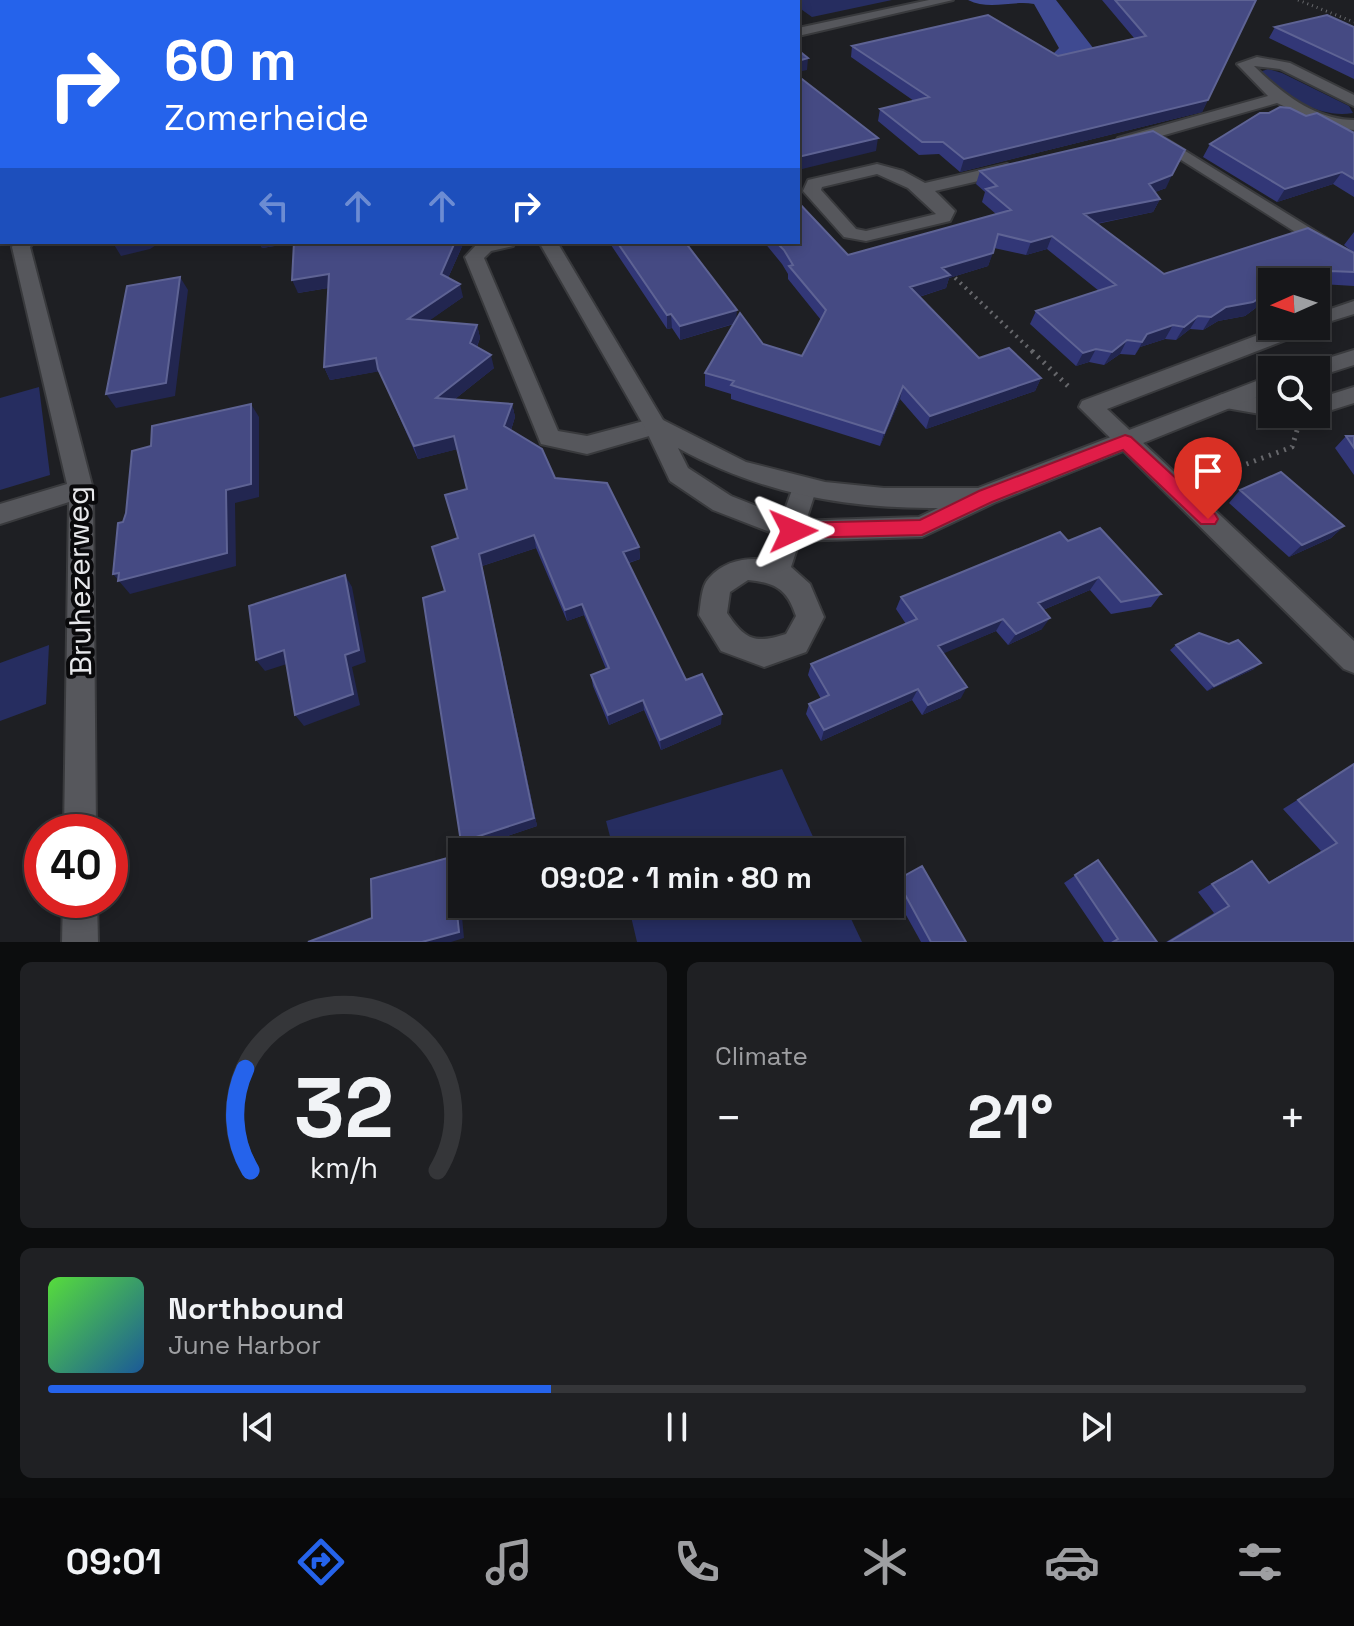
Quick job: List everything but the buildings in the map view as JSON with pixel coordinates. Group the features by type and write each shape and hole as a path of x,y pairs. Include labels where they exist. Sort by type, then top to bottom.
{"street":[{"path":"800,32 947,0"},
{"path":"1354,101 1273,61 1256,59 1244,64 1278,98 1338,125 1354,125"},
{"path":"1105,146 1278,98"},
{"path":"1150,135 1354,263"},
{"path":"923,189 946,211 944,217 866,236 850,233 812,191 814,184 877,169 896,172 923,189 1029,164"},
{"name":"Bruhezerweg","path":"23,244 21,247 81,489 80,814"},
{"path":"498,244 485,247 474,257 549,438 587,445 655,426 736,467 804,490 913,500 985,496"},
{"path":"549,244 655,426 679,474 722,503 793,531 922,527 985,496 1258,389"},
{"path":"1330,316 1354,307"},
{"path":"1330,324 1354,327"},
{"path":"1266,340 1090,407 1354,660"},
{"path":"1330,365 1354,357"},
{"path":"1330,403 1354,395"},
{"path":"1228,401 1258,406"},
{"path":"0,514 81,489"},
{"path":"777,571 793,531 804,490"},
{"path":"80,918 80,942"}],"path":[{"path":"1298,0 1354,22"},
{"path":"947,270 1090,407"},
{"path":"1177,490 1292,447 1298,428"}],"shaded area":[{"path":"800,0 892,0 812,17 800,8"},
{"path":"968,0 1056,0 1097,53 960,86 1052,55 1059,48 1034,4 984,5"},
{"path":"1268,69 1349,106 1353,113 1327,112 1303,103 1260,72"},
{"path":"39,387 50,475 0,490 0,398"},
{"path":"49,645 46,704 0,721 0,663"},
{"path":"782,769 814,838 610,838 606,821"},
{"path":"631,918 851,918 862,942 637,942"}],"route":[{"path":"793,531 922,527 985,496 1125,442 1208,519"}]}
